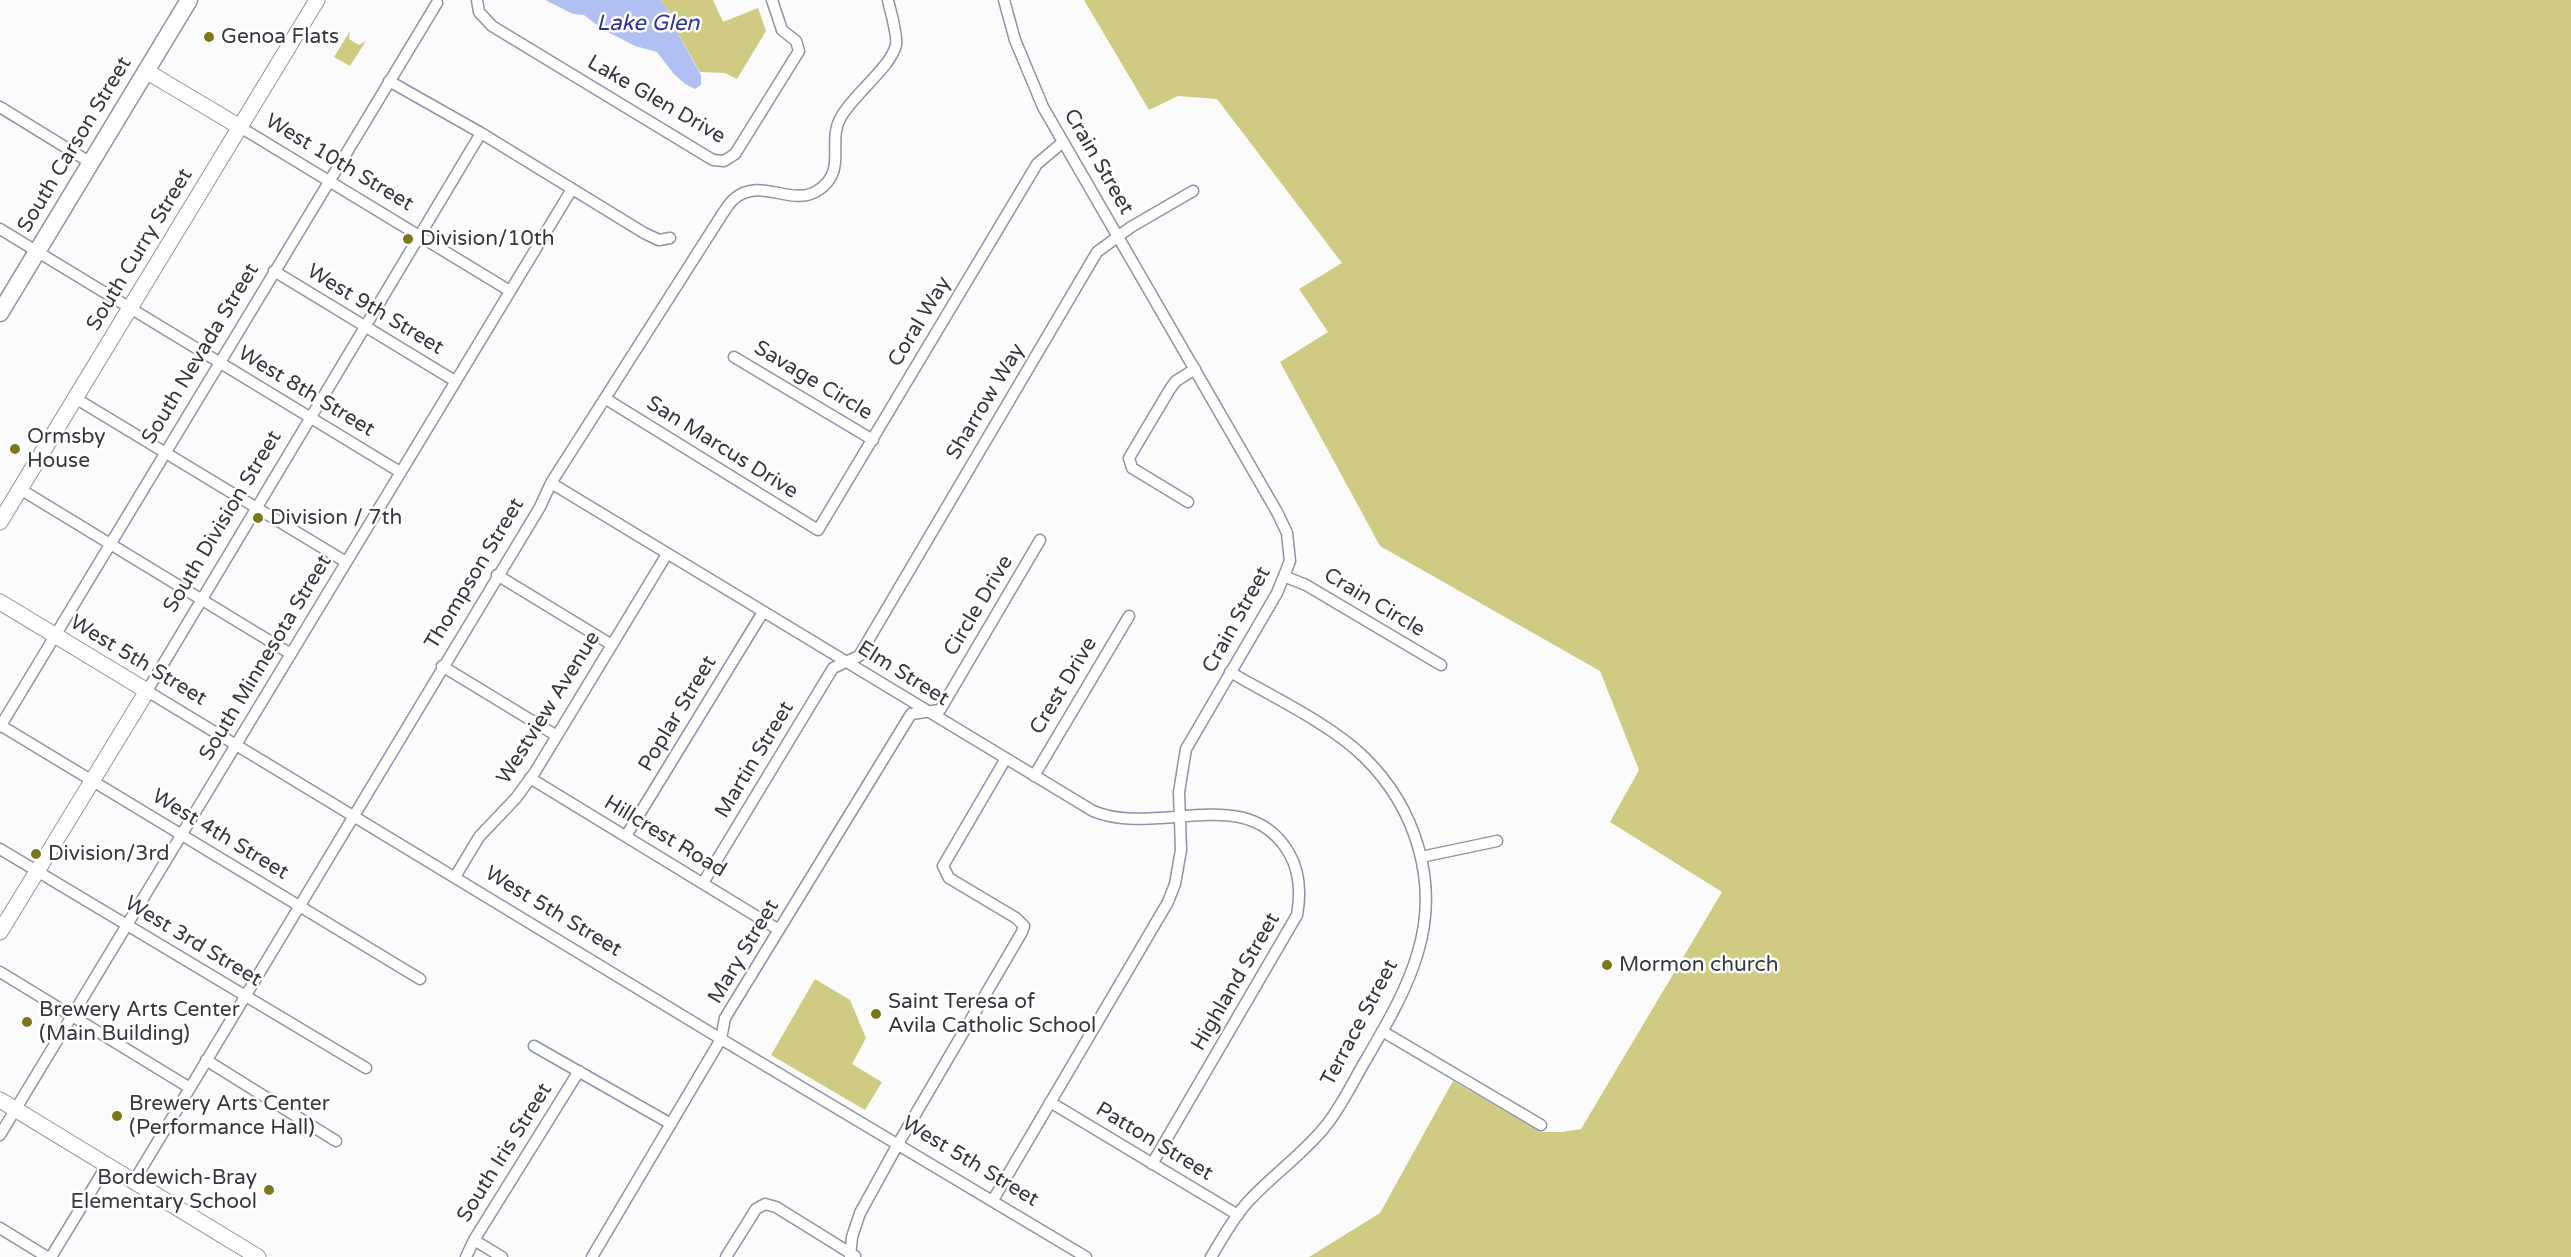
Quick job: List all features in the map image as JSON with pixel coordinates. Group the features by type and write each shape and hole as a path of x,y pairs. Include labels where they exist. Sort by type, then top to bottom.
{"main road":[{"name":"South Carson Street","path":"0,313 189,0"}],"street":[{"name":"South Curry Street","path":"0,522 317,0"},
{"name":"Lake Glen Drive","path":"477,0 479,12 492,26 713,160 724,161 735,154 799,51 796,41 782,30 772,0"},
{"name":"Thompson Street","path":"134,1181 551,483 734,198 756,190 771,190 803,196 817,191 828,181 837,161 834,135 840,117 887,62 897,44 888,0"},
{"name":"Crain Street","path":"993,1200 1168,902 1175,884 1181,850 1179,792 1186,749 1286,577 1290,561 1287,533 1063,142 1025,67 1004,0"},
{"name":"South Nevada Street","path":"0,726 437,3"},
{"name":"West 10th Street","path":"146,71 510,291"},
{"path":"389,81 481,133 644,233 659,240 670,238"},
{"path":"0,107 91,162"},
{"name":"South Division Street","path":"0,932 481,133"},
{"name":"Coral Way","path":"818,530 1037,164 1063,142"},
{"name":"South Minnesota Street","path":"0,1135 572,189"},
{"name":"Sharrow Way","path":"845,662 859,656 1097,252 1118,236 1193,191"},
{"name":"West 8th Street","path":"0,229 400,472"},
{"name":"West 9th Street","path":"274,272 455,381"},
{"name":"Savage Circle","path":"734,357 873,440"},
{"path":"1188,502 1132,468 1130,458 1170,389 1176,381 1195,369"},
{"path":"75,398 346,562"},
{"name":"San Marcus Drive","path":"606,399 818,530"},
{"name":"Elm Street","path":"551,483 1005,760 1093,811 1116,819 1138,820 1231,814 1257,822"},
{"path":"20,489 291,654"},
{"name":"Circle Drive","path":"925,711 940,710 1040,540"},
{"name":"Westview Avenue","path":"455,877 479,837 516,798 530,778 667,554"},
{"path":"497,575 612,645"},
{"name":"Crain Circle","path":"1286,577 1305,585 1442,665"},
{"name":"West 5th Street","path":"0,602 721,1039 1086,1257"},
{"name":"Poplar Street","path":"626,836 763,612"},
{"name":"Crest Drive","path":"1034,776 1129,616"},
{"name":"Martin Street","path":"703,883 833,668 845,662"},
{"path":"442,666 557,736"},
{"name":"Terrace Street","path":"1211,1257 1238,1215 1325,1127 1382,1031 1411,974 1419,951 1425,903 1422,857 1405,810 1389,783 1364,756 1342,737 1230,672"},
{"name":"Mary Street","path":"592,1257 721,1039 725,1018 910,714 925,711"},
{"name":"West 4th Street","path":"0,726 420,979"},
{"path":"853,1256 852,1237 860,1214 898,1144 1023,932 1021,922 949,878 943,866 1005,760"},
{"name":"Hillcrest Road","path":"530,778 779,930"},
{"name":"Highland Street","path":"1152,1164 1297,915 1300,893 1293,860 1282,841 1257,822"},
{"path":"1422,857 1497,841"},
{"name":"West 3rd Street","path":"0,849 366,1068"},
{"path":"0,972 190,1088"},
{"path":"1382,1031 1541,1125"},
{"path":"534,1046 671,1124"},
{"path":"206,1060 336,1141"},
{"name":"South Iris Street","path":"466,1257 474,1240 579,1071"},
{"path":"0,1100 258,1257"},
{"name":"Patton Street","path":"1050,1102 1238,1215"},
{"path":"0,1228 49,1257 107,1165"},
{"path":"726,1257 756,1209 765,1204 776,1207 853,1256"},
{"path":"474,1240 502,1257"}],"shaded area":[{"path":"660,0 713,0 723,22 758,8 766,31 737,79 725,73 700,72 673,25 672,15"},
{"path":"1084,0 2571,0 2571,1257 1309,1257 1380,1213 1453,1081 1541,1132 1581,1129 1722,892 1610,822 1639,770 1600,671 1380,546 1280,362 1328,332 1299,289 1342,263 1217,99 1178,96 1149,110"},
{"path":"350,31 349,39 359,45 366,41 350,66 334,57"},
{"path":"815,979 850,1000 866,1038 852,1064 882,1082 865,1110 771,1055"}],"water":[{"name":"Lake Glen","path":"545,0 660,0 672,15 673,25 701,75 701,85 695,89 685,84 657,52 635,46 602,29 584,15 573,14"}],"place":[{"name":"Genoa Flats","path":"209,37"},
{"name":"Division/10th","path":"408,239"},
{"name":"Ormsby House","path":"15,449"},
{"name":"Division / 7th","path":"258,518"},
{"name":"Division/3rd","path":"36,854"},
{"name":"Mormon church","path":"1607,965"},
{"name":"Saint Teresa of Avila Catholic School","path":"876,1014"},
{"name":"Brewery Arts Center (Main Building)","path":"27,1022"},
{"name":"Brewery Arts Center (Performance Hall)","path":"117,1116"},
{"name":"Bordewich-Bray Elementary School","path":"269,1190"}]}
